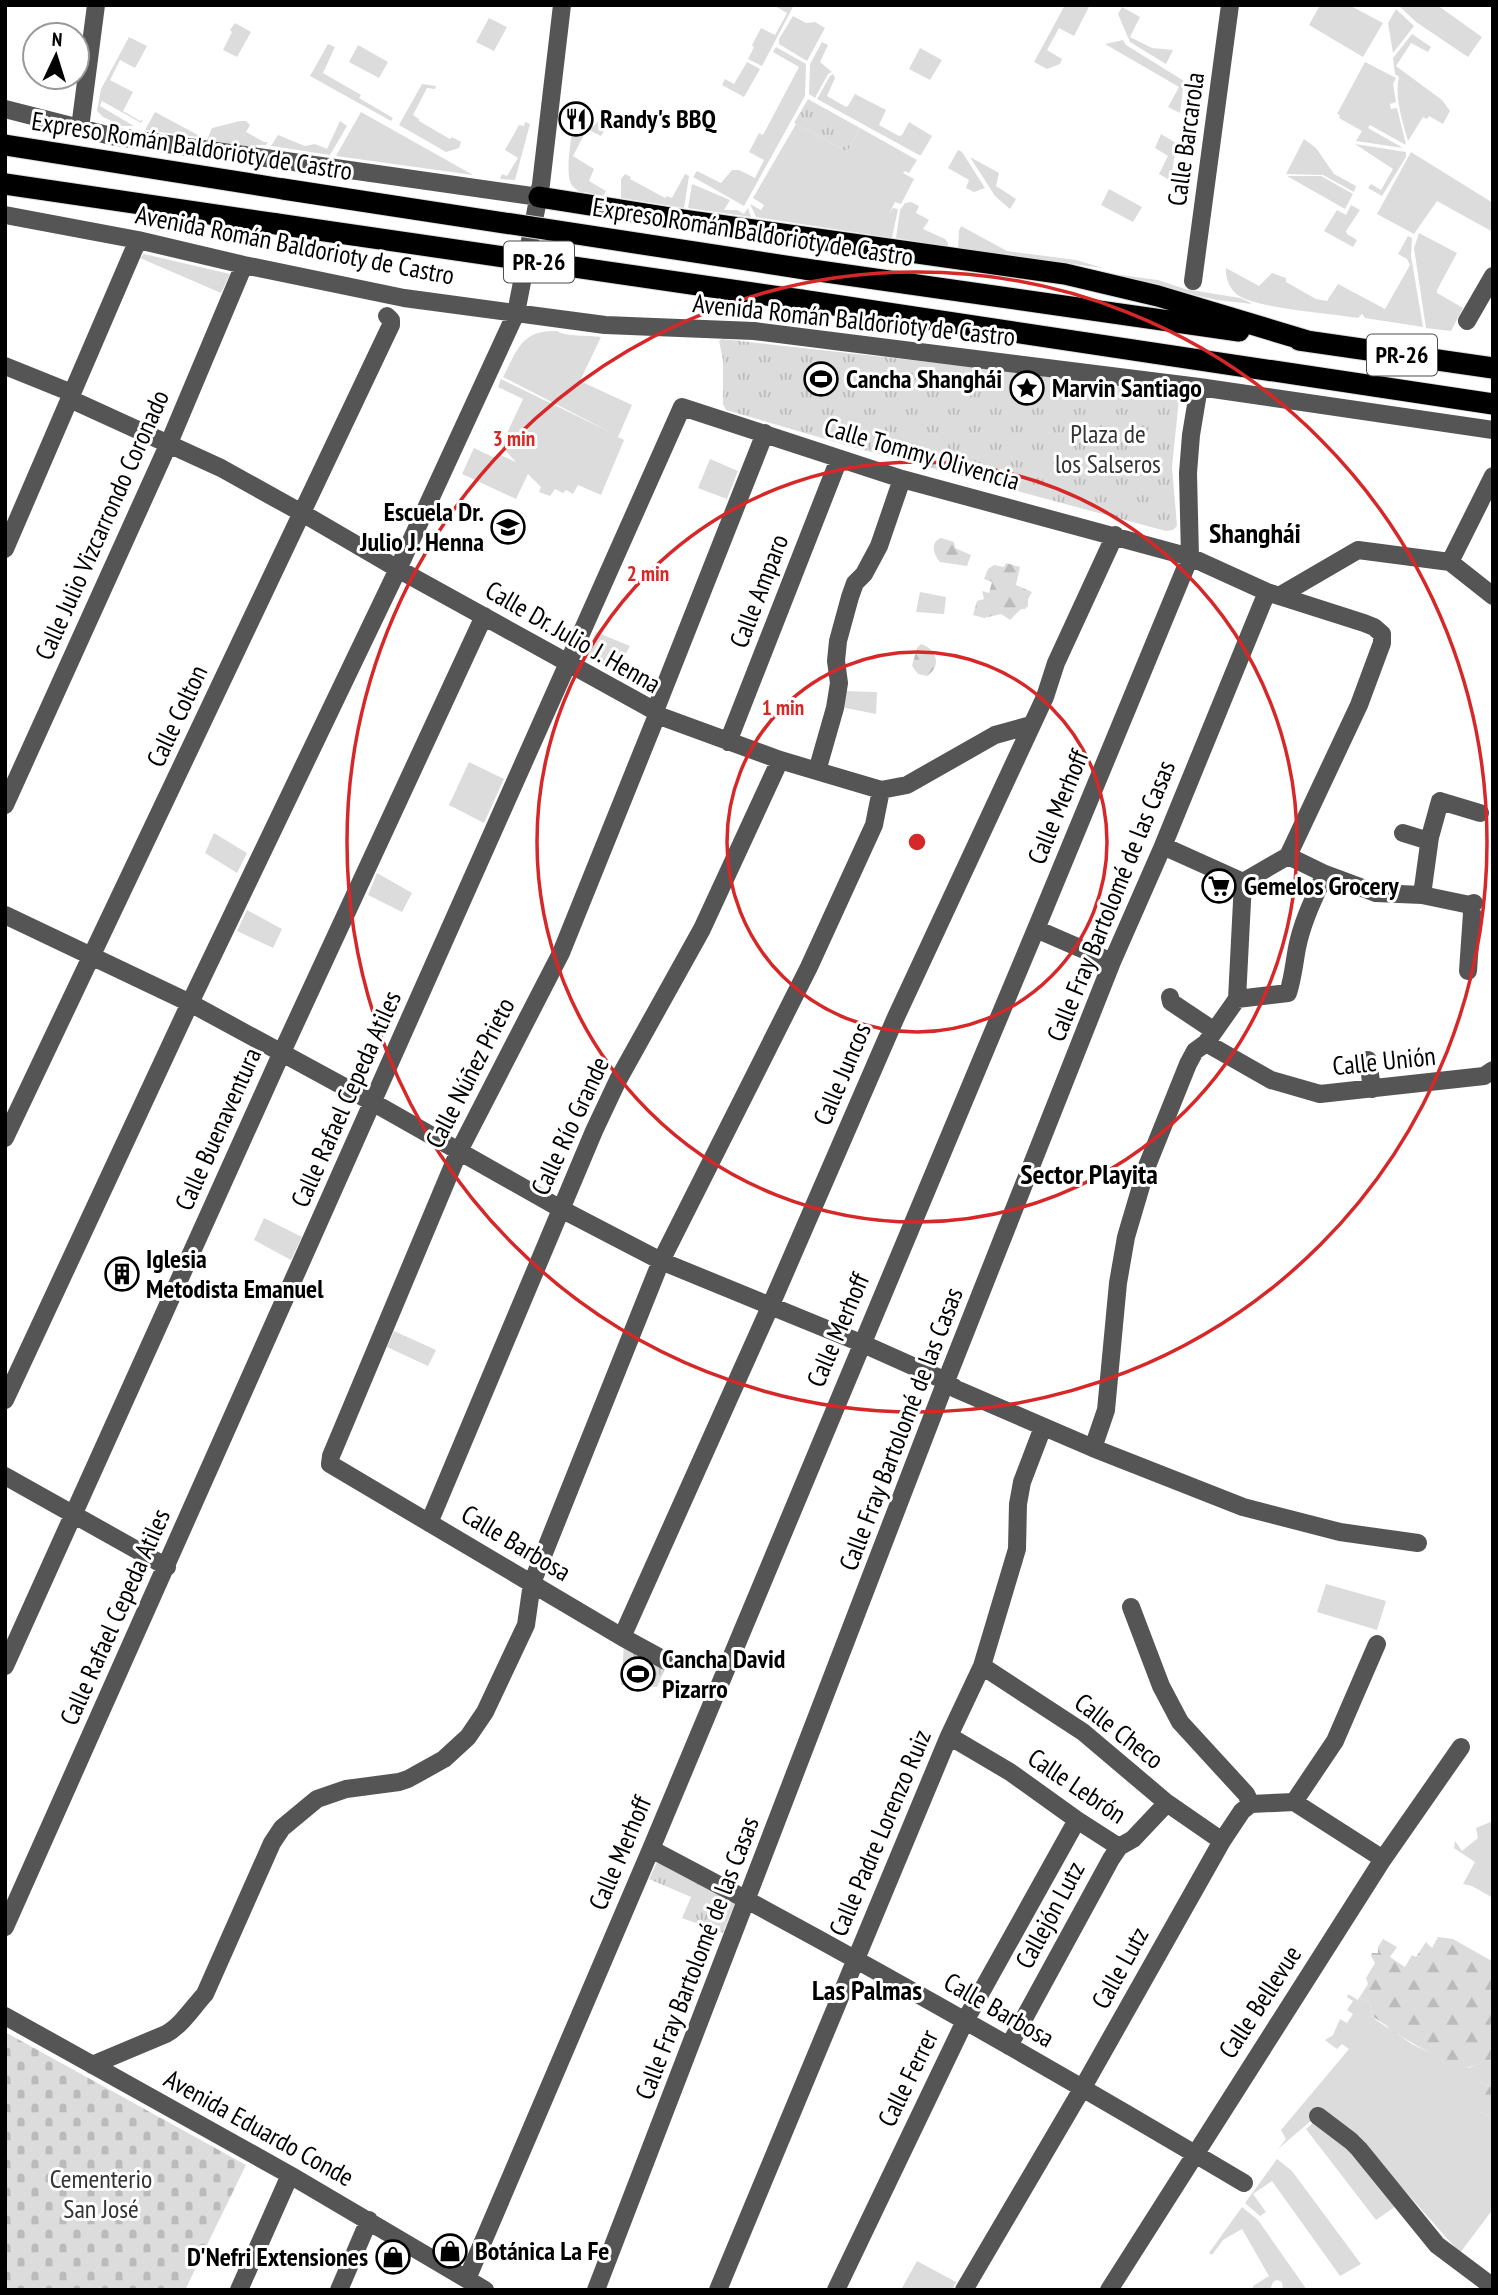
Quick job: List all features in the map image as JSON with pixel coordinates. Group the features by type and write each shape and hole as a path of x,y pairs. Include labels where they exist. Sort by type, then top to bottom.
{"highway":[{"name":"Expreso Román Baldorioty de Castro","path":"8,144 805,269 1493,368"},
{"name":"PR-26","path":"5,184 1493,404"},
{"path":"539,197 1065,274 1158,296 1311,342"}],"street":[{"path":"80,128 96,5"},
{"path":"5,1400 190,1003 398,569 516,313 539,197 562,5"},
{"name":"Calle Barcarola","path":"1193,281 1230,5"},
{"path":"5,109 111,136 539,197"},
{"name":"Avenida Román Baldorioty de Castro","path":"5,215 138,240 404,298 605,325 754,331 1199,387 1493,430"},
{"path":"5,549 138,240"},
{"name":"Calle Julio Vizcarrondo Coronado","path":"5,805 169,443 243,265"},
{"path":"1467,321 1493,276"},
{"name":"Calle Colton","path":"5,1138 391,325 387,316"},
{"name":"Calle Dr. Julio J. Henna","path":"5,366 169,443 302,513 656,713 780,760 881,790"},
{"name":"Calle Merhoff","path":"467,2279 651,1849 1189,557 1188,472 1199,387"},
{"name":"Calle Tommy Olivencia","path":"682,407 902,480 1189,557 1273,594"},
{"name":"Calle Rafael Cepeda Atiles","path":"5,1927 682,407"},
{"name":"Calle Núñez Prieto","path":"335,1464 459,1151 561,953 765,433"},
{"name":"Calle Amparo","path":"728,741 839,459"},
{"path":"1450,562 1493,475"},
{"path":"817,771 835,708 839,683 836,661 838,641 850,597 855,583 864,574 879,546 902,480"},
{"name":"Calle Juncos","path":"622,1637 896,1017 1045,697 1056,663 1115,535"},
{"path":"1273,594 1358,550 1450,562 1493,596"},
{"path":"1243,883 1288,856 1359,705 1382,643 1382,634 1374,627 1273,594"},
{"name":"Calle Fray Bartolomé de las Casas","path":"596,2290 946,1381 1112,962 1273,594"},
{"name":"Calle Buenaventura","path":"5,1666 282,1052 484,616"},
{"path":"92,2065 166,2034 205,1994 272,1843 282,1828 296,1815 330,1793 408,1779 444,1759 468,1737 485,1712 526,1625 532,1583 661,1261 808,967 874,825 881,790 907,785 995,735 1031,725"},
{"name":"Calle Río Grande","path":"429,1523 618,1080 702,929 780,760"},
{"path":"1422,895 1429,841 1440,801 1480,813"},
{"path":"1403,833 1429,841"},
{"path":"1163,846 1243,883"},
{"path":"1288,856 1325,874 1376,892 1422,895 1472,904 1468,971"},
{"path":"1237,999 1288,993 1294,974 1297,947 1308,912 1325,874"},
{"path":"1093,1448 1106,1410 1120,1269 1147,1166 1195,1051 1237,999 1243,883"},
{"path":"5,915 190,1003 374,1102 561,1209 661,1261 861,1343 1043,1427 1243,1507 1340,1532 1418,1543"},
{"path":"1036,929 1112,962"},
{"name":"Calle Unión","path":"1170,997 1171,1002 1209,1036 1271,1080 1320,1094 1484,1076 1493,1070"},
{"path":"1368,1060 1372,1089"},
{"name":"Calle Padre Lorenzo Ruiz","path":"718,2290 949,1736 982,1666 1017,1549 1018,1504 1022,1482 1043,1427"},
{"name":"Calle Barbosa","path":"335,1464 429,1523 666,1661"},
{"path":"5,1476 167,1567"},
{"path":"1131,1607 1161,1686 1180,1722 1246,1794 1251,1804 1294,1802 1383,1858"},
{"path":"1294,1802 1335,1741 1377,1644"},
{"name":"Calle Checo","path":"982,1666 1083,1732 1167,1803 1222,1841"},
{"name":"Calle Lebrón","path":"949,1736 1010,1772 1119,1847 1133,1839 1167,1803"},
{"name":"Calle Bellevue","path":"1109,2290 1383,1858 1461,1747"},
{"name":"Calle Lutz","path":"964,2290 1082,2089 1222,1841 1242,1811 1251,1804"},
{"name":"Calle Ferrer","path":"836,2290 965,2021 1077,1820"},
{"name":"Callejón Lutz","path":"1009,2046 1119,1847"},
{"name":"Calle Barbosa","path":"651,1849 965,2021 1244,2183"},
{"name":"Avenida Eduardo Conde","path":"5,2016 369,2220 485,2290"},
{"path":"1318,2116 1359,2149 1437,2245 1493,2287"},
{"path":"240,2290 290,2175"},
{"path":"339,2290 369,2220"}],"green space":[{"path":"773,5 794,5 762,66 748,59 754,47 752,45 761,28 775,35 787,13"},
{"path":"1065,5 1090,5 1074,36 1059,28 1047,50 1062,59 1060,64 1047,69 1034,62"},
{"path":"1320,5 1349,5 1383,23 1363,57 1309,25"},
{"path":"1398,5 1437,5 1482,37 1468,57 1416,22"},
{"path":"1122,7 1140,17 1130,37 1152,48 1173,50 1166,64 1130,42 1118,14"},
{"path":"1396,9 1414,26 1393,53 1388,23"},
{"path":"793,16 806,23 815,22 825,28 807,61 779,44 779,39"},
{"path":"489,18 507,27 494,51 476,42"},
{"path":"235,23 251,32 237,57 223,50"},
{"path":"1412,34 1431,47 1428,52 1411,43 1396,66 1442,100 1450,111 1443,124 1429,116 1427,119 1423,117 1408,141 1400,110 1399,77 1395,74 1393,58"},
{"path":"129,37 147,46 135,68 120,60 110,80 133,92 123,111 140,121 143,120 141,123 102,101 100,106 134,126 112,126 112,121 97,111 101,89"},
{"path":"1123,40 1126,45 1184,81 1180,113 1168,107 1179,87 1105,44"},
{"path":"822,42 828,45 820,62 832,72 828,74 815,98 809,94 810,64"},
{"path":"328,44 335,47 323,73 361,95 359,98 393,118 391,121 310,76"},
{"path":"358,45 388,62 379,78 349,62"},
{"path":"776,47 806,64 805,96 744,206 693,177 697,171 721,183 732,170 739,170 755,178 764,160 749,152 759,133 763,135 799,67 773,52"},
{"path":"920,48 942,60 930,80 909,69"},
{"path":"747,62 760,69 744,97 722,85 725,79 734,84"},
{"path":"1365,62 1396,78 1393,84 1396,102 1390,104 1391,109 1397,108 1406,145 1370,125 1368,128 1403,148 1356,141 1362,131 1339,118 1340,115 1337,114"},
{"path":"833,74 835,78 827,96 846,107 855,94 886,110 879,125 899,136 909,122 932,136 921,155 817,99"},
{"path":"422,84 436,86 435,89 427,88 413,115 450,139 452,137 461,142 459,148 446,152 399,125"},
{"path":"808,99 860,128 847,152 794,123"},
{"path":"155,112 198,135 198,137 145,130"},
{"path":"361,112 473,175 336,156"},
{"path":"604,113 612,117 601,136 587,129 573,156 594,169 589,181 606,191 603,196 584,192 582,194 570,182 572,130 594,126"},
{"path":"246,121 250,125 246,132 268,142 266,145 256,145 257,148 207,140 212,128"},
{"path":"340,121 347,126 330,155 271,146 278,135 305,146 315,144 327,149"},
{"path":"525,122 530,124 515,180 500,179 502,174 507,176 518,158 505,150 519,125 524,126"},
{"path":"796,124 847,152 860,128 917,160 909,173 903,173 914,179 901,204 895,202 889,214 893,208 898,209 892,238 756,217 750,204 761,210 764,205 753,198"},
{"path":"1161,134 1176,143 1171,181 1159,174 1168,156 1155,148"},
{"path":"1304,139 1316,148 1334,174 1356,186 1354,192 1323,175 1286,174"},
{"path":"1355,144 1406,152 1406,157 1382,196 1368,188 1371,184 1381,190 1393,169"},
{"path":"958,150 962,152 985,188 974,192 966,188 969,180 948,168"},
{"path":"1411,152 1493,203 1493,232 1437,201 1414,234 1377,214"},
{"path":"970,157 999,173 996,186 1016,199 1010,209 995,196"},
{"path":"625,174 665,198 672,198 685,174 689,176 684,208 621,198 621,179"},
{"path":"1287,176 1321,176 1353,194 1345,209"},
{"path":"692,184 730,200 724,210 737,210 744,214 748,208 751,217 688,208"},
{"path":"1109,189 1142,207 1133,222 1101,205"},
{"path":"911,202 919,206 916,213 929,220 923,229 945,239 948,247 896,238 900,210 905,203"},
{"path":"1351,205 1360,210 1346,231 1357,240 1353,247 1324,231 1337,210 1346,215"},
{"path":"961,226 1007,251 1076,260 1103,268 958,249"},
{"path":"1419,233 1457,253 1437,290 1437,293 1463,308 1451,331 1426,328 1414,248"},
{"path":"1408,236 1412,238 1411,256 1423,327 1365,318 1362,314 1358,318 1263,304 1239,296 1226,276 1226,268 1259,286 1272,273 1286,278 1286,282 1316,299 1327,301 1338,284 1385,309 1410,265 1407,259 1398,254"},
{"path":"144,254 230,274 221,293 140,258"},
{"path":"1076,269 1158,280 1185,289 1240,298 1253,304 1217,300"},
{"path":"557,331 601,337 580,381 632,405 618,437 624,440 601,495 578,485 573,494 555,489 550,496 539,492 541,487 528,474 516,499 462,474 474,448 495,458 498,454 516,462 501,446 523,399 498,387 501,379 612,433 503,377 522,343 535,334"},
{"name":"Plaza de los Salseros","path":"722,339 992,369 1175,394 1179,399 1172,467 1177,526 1166,531 726,410 723,404 723,360 719,341"},
{"path":"710,459 738,471 727,499 698,488"},
{"path":"941,538 954,542 955,548 971,555 967,566 940,562 934,548 935,542"},
{"path":"1006,563 1020,567 1016,585 1032,592 1028,606 1010,620 1001,614 984,618 973,615 977,601 984,599 982,591 989,593 992,582 984,579 988,569 994,565 1004,567"},
{"path":"920,592 946,597 944,614 916,612"},
{"path":"596,632 630,646 616,672 586,655"},
{"path":"921,644 931,650 936,658 935,667 927,676 918,674 912,666 917,648"},
{"path":"844,691 877,692 876,714 841,707"},
{"path":"469,762 504,779 484,823 449,805"},
{"path":"214,833 247,853 237,873 205,853"},
{"path":"377,873 412,893 402,912 368,895"},
{"path":"247,910 282,929 273,948 237,931"},
{"path":"264,1218 302,1237 291,1260 254,1240"},
{"path":"394,1331 436,1350 428,1366 387,1347"},
{"path":"1326,1584 1386,1601 1377,1630 1317,1612"},
{"path":"624,1645 665,1669 657,1687 621,1685"},
{"path":"1493,1821 1493,1898 1463,1884 1475,1862 1454,1848 1455,1841 1462,1851 1478,1838 1476,1828"},
{"path":"658,1860 736,1901 723,1933 682,1918 691,1897 649,1879"},
{"path":"1438,1937 1453,1939 1490,1960 1493,1958 1493,2061 1461,2069 1446,2066 1442,2060 1431,2062 1428,2052 1372,2016 1370,2002 1359,1998 1368,1984 1366,1978 1375,1963 1372,1953 1378,1953 1383,1939 1397,1947 1390,1957 1405,1967 1412,1955 1416,1957 1426,1942 1432,1948"},
{"path":"1348,1994 1358,2000 1359,1998 1370,2002 1372,2016 1376,2020 1412,2044 1442,2059 1446,2066 1469,2068 1485,2061 1493,2061 1493,2088 1477,2081 1478,2110 1493,2119 1493,2209 1460,2253 1374,2156 1313,2119 1278,2149 1286,2139 1281,2130 1349,2049 1342,2044 1337,2049 1325,2040 1333,2035 1340,2019 1347,2023 1353,2014 1347,2010 1353,2001 1347,1997"},
{"name":"Cementerio San José","path":"5,2032 246,2165 185,2290 5,2290"},
{"path":"1477,2081 1493,2088 1493,2119 1478,2110 1462,2086"},
{"path":"1316,2120 1337,2136 1396,2206 1376,2220 1306,2129"},
{"path":"1277,2159 1292,2171 1361,2264 1340,2276 1272,2181 1253,2194 1266,2212 1260,2216 1245,2203"},
{"path":"1242,2207 1258,2220 1307,2290 1283,2290 1282,2282 1277,2280 1273,2282 1270,2290 1253,2290 1253,2286 1269,2276 1242,2229 1223,2240 1212,2255 1209,2253"},
{"path":"917,2261 956,2282 952,2290 902,2288"}],"place":[{"name":"Randy's BBQ","path":"576,119"},
{"name":"Cancha Shanghái","path":"821,379"},
{"name":"Marvin Santiago","path":"1027,388"},
{"name":"Escuela Dr. Julio J. Henna","path":"508,527"},
{"name":"Gemelos Grocery","path":"1219,886"},
{"name":"Iglesia Metodista Emanuel","path":"122,1274"},
{"name":"Cancha David Pizarro","path":"638,1674"},
{"name":"Botánica La Fe","path":"450,2251"},
{"name":"D'Nefri Extensiones","path":"393,2257"}],"district":[{"name":"Shanghái","path":"1255,533"},
{"name":"Sector Playita","path":"1089,1174"},
{"name":"Las Palmas","path":"867,1990"}]}
